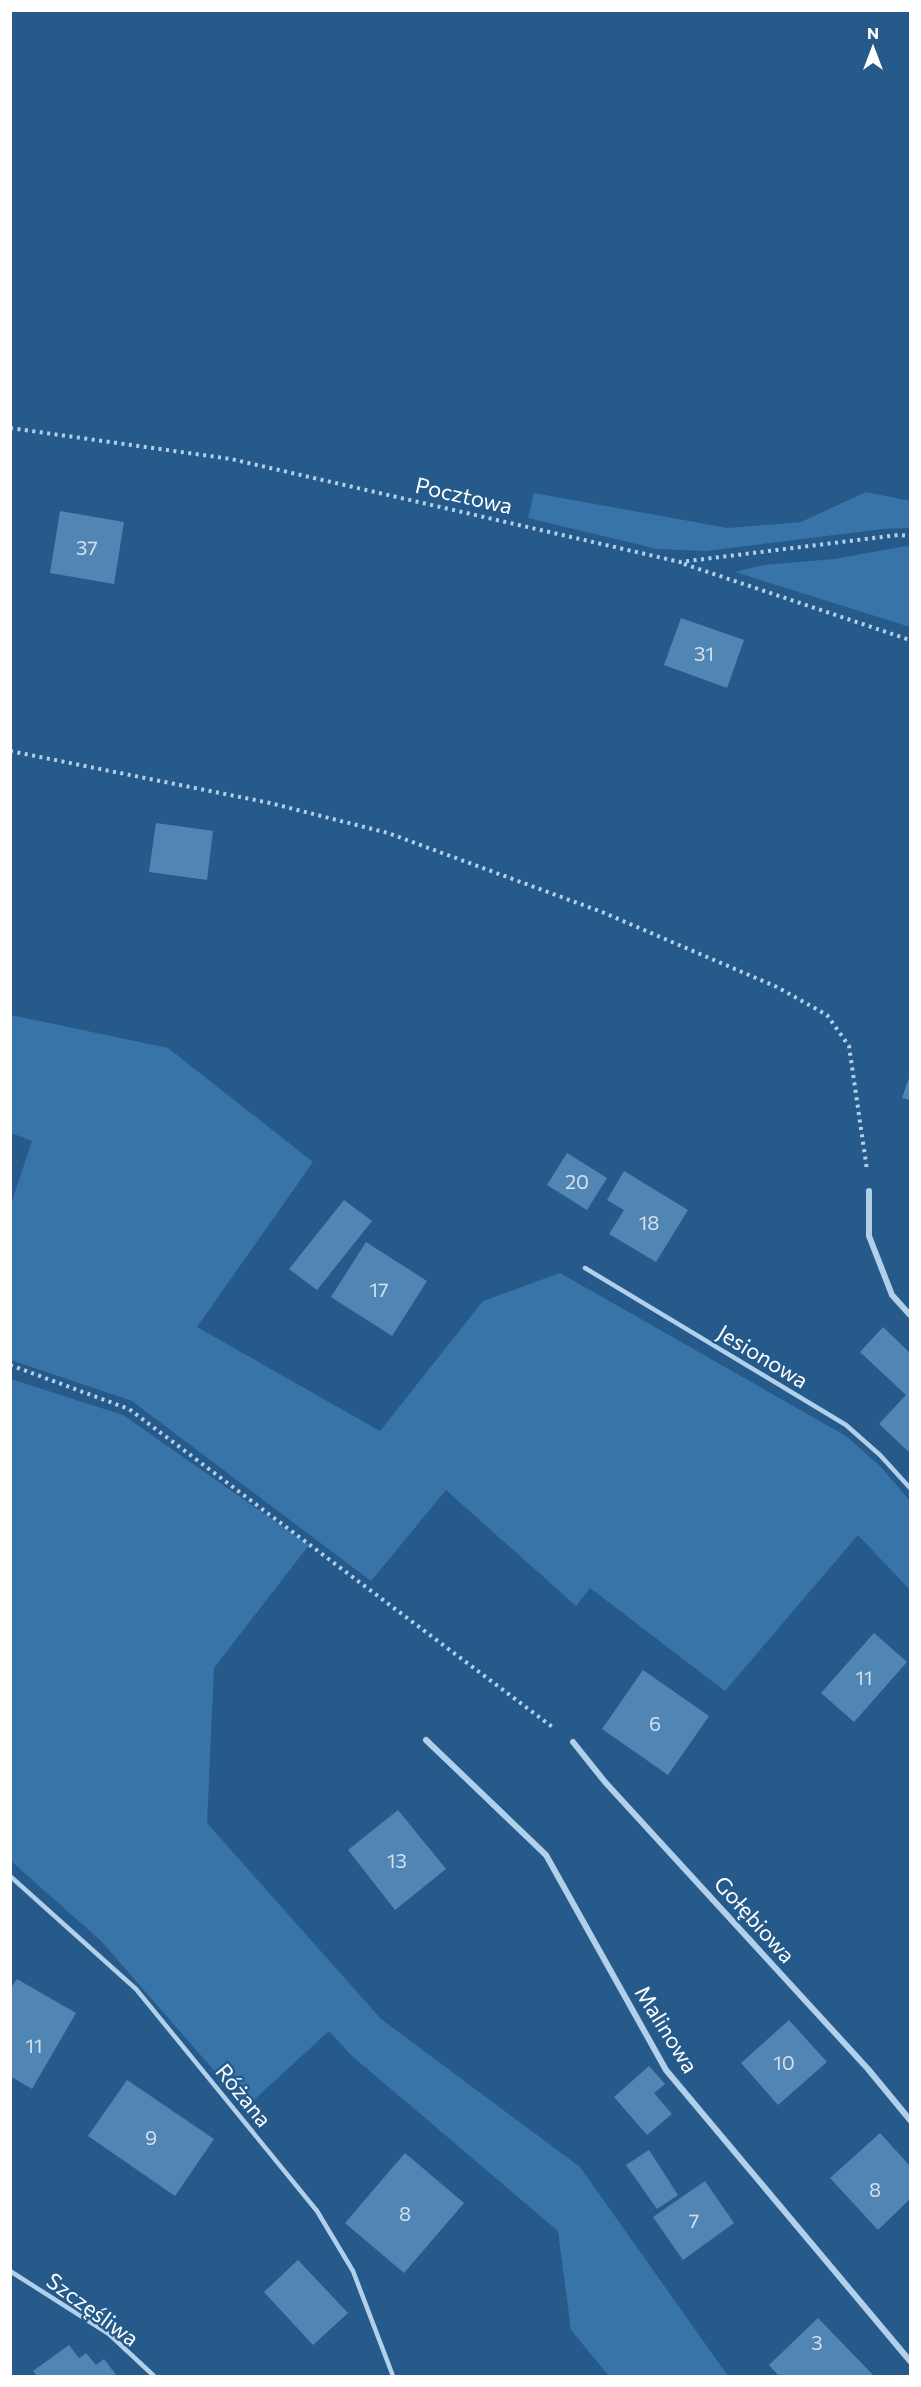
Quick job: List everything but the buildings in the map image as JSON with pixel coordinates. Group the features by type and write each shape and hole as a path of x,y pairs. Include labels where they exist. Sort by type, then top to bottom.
{"street":[{"path":"869,1191 869,1236 892,1295 910,1315"},
{"name":"Malinowa","path":"426,1740 546,1855 666,2070 910,2361"},
{"name":"Gołębiowa","path":"573,1742 605,1782 868,2069 910,2120"}],"lane":[{"name":"Jesionowa","path":"585,1268 846,1425 880,1455 910,1488"},
{"name":"Różana","path":"10,1876 136,1989 317,2211 353,2271 393,2376"},
{"name":"Szczęśliwa","path":"10,2271 109,2334 154,2376"}],"path":[{"name":"Pocztowa","path":"10,428 231,459 680,562 898,535 910,536"},
{"path":"680,562 910,640"},
{"path":"10,751 270,803 388,833 602,912 777,987 826,1016 849,1046 862,1120 869,1191"},
{"path":"10,1365 129,1409 573,1742"}],"shaded area":[{"path":"866,492 910,501 910,528 883,529 706,551 657,549 528,518 534,493 728,528 801,522"},
{"path":"910,547 910,627 735,572 764,565 834,559"},
{"path":"11,1015 168,1048 313,1162 197,1327 380,1431 483,1301 560,1273 846,1436 881,1467 910,1501 910,1590 858,1535 725,1691 590,1588 576,1606 446,1490 371,1581 132,1401 11,1360 11,1204 32,1141 11,1133"},
{"path":"11,1379 123,1415 309,1545 214,1668 207,1823 381,2019 580,2167 728,2376 609,2376 571,2330 558,2231 351,2055 329,2031 246,2107 101,1941 11,1861"}]}
